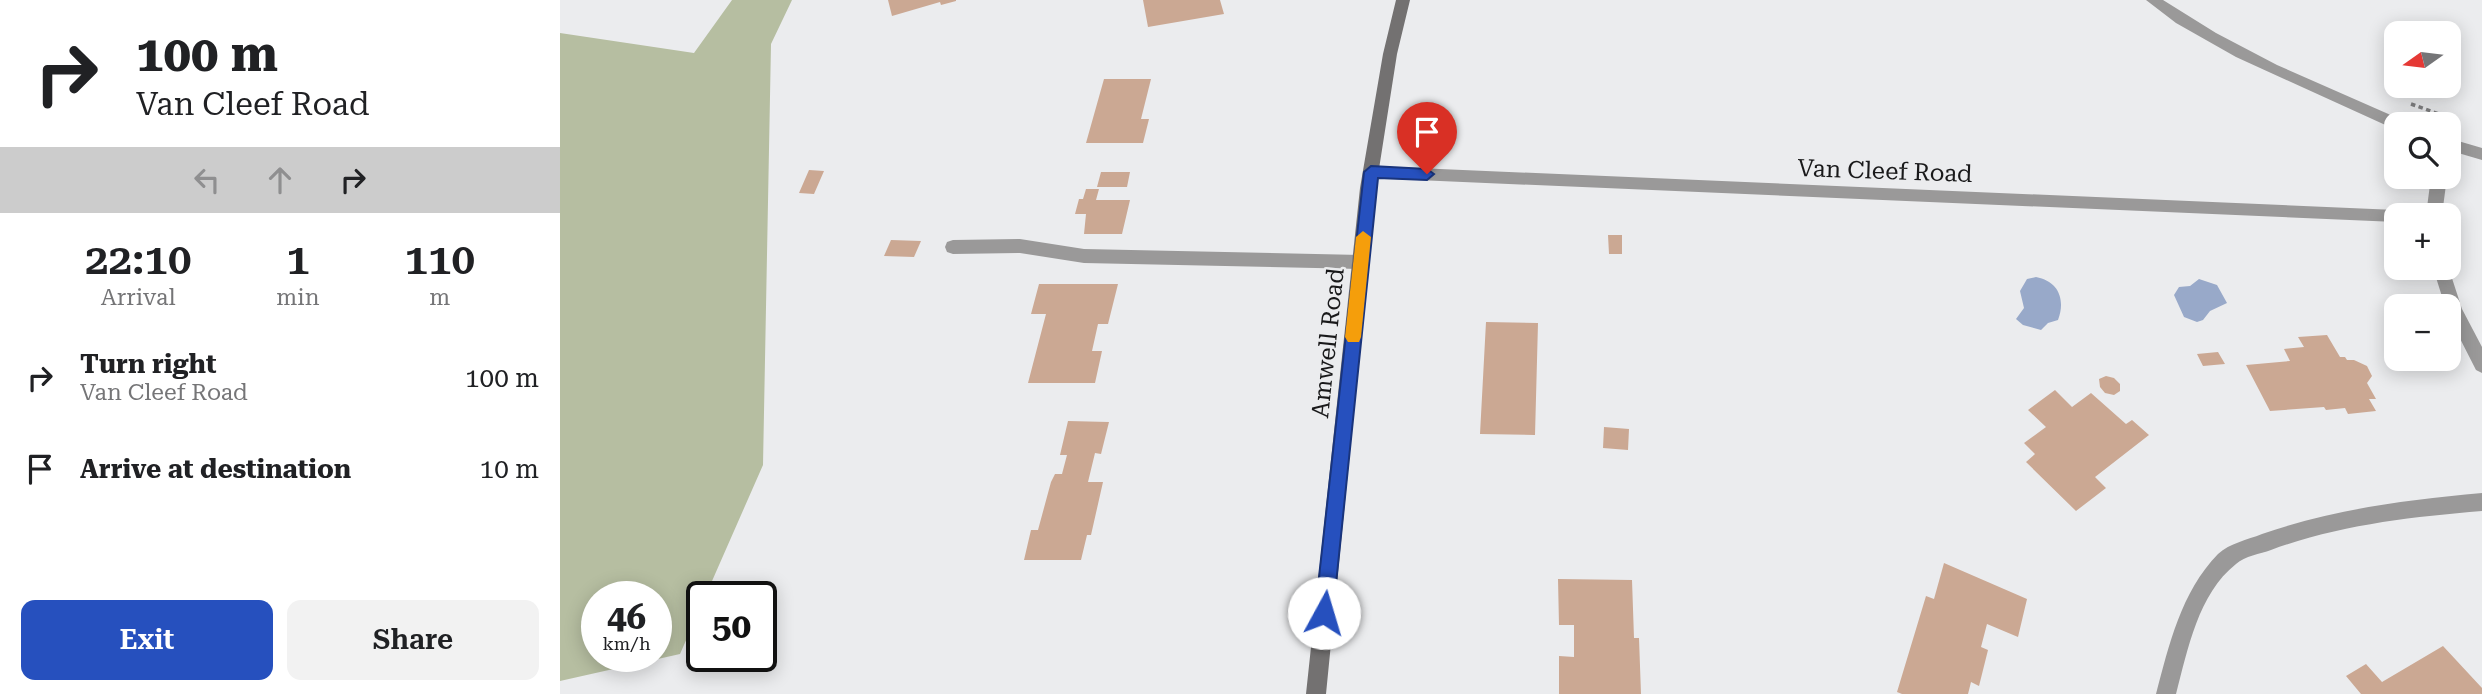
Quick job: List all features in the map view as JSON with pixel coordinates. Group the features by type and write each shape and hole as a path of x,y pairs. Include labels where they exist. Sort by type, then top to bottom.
{"main road":[{"name":"Amwell Road","path":"1316,694 1371,172 1390,54 1403,0"}],"street":[{"path":"2154,0 2192,28 2297,80 2384,118"},
{"path":"2461,148 2482,154"},
{"name":"Van Cleef Road","path":"1371,172 2384,215"},
{"path":"953,247 1020,246 1084,256 1361,262"},
{"path":"2445,280 2454,309 2482,365"},
{"path":"2166,694 2187,618 2207,583 2229,556 2302,527 2371,512 2482,502"}],"green space":[{"path":"732,0 792,0 771,44 763,465 712,581 686,581 686,640 680,654 672,656 672,581 581,581 581,672 600,672 560,681 560,33 694,53"}],"water":[{"path":"2036,277 2055,287 2061,305 2058,320 2048,323 2041,330 2023,325 2016,319 2024,308 2020,291 2027,279"},
{"path":"2199,279 2217,285 2227,303 2210,311 2203,320 2197,322 2184,317 2174,295 2179,287 2190,286"}],"building":[{"path":"888,0 956,1 941,5 940,2 892,16"},
{"path":"1143,0 1220,0 1224,14 1148,27"},
{"path":"1104,79 1151,79 1141,119 1149,119 1143,143 1086,143"},
{"path":"809,170 824,171 814,194 799,193"},
{"path":"1101,172 1130,172 1127,187 1097,187"},
{"path":"1086,189 1099,189 1096,200 1130,200 1122,234 1084,234 1086,214 1075,214 1079,199 1083,199"},
{"path":"1608,235 1622,235 1622,254 1609,254"},
{"path":"891,240 921,241 914,257 884,256"},
{"path":"1039,284 1118,284 1108,324 1098,324 1092,351 1102,351 1095,383 1028,383 1046,314 1031,314"},
{"path":"1486,322 1538,323 1535,435 1480,434"},
{"path":"2327,335 2340,357 2367,366 2372,376 2367,383 2376,399 2369,399 2376,411 2348,414 2345,408 2326,410 2324,407 2270,411 2246,365 2290,361 2284,349 2304,347 2298,337"},
{"path":"2218,352 2225,364 2203,366 2197,354"},
{"path":"2106,376 2114,378 2120,384 2120,391 2114,395 2105,393 2100,387 2099,379"},
{"path":"2055,390 2072,407 2091,393 2126,424 2132,420 2149,435 2095,477 2106,488 2076,511 2026,462 2035,454 2024,443 2046,427 2028,410"},
{"path":"1068,421 1109,422 1101,454 1095,453 1088,482 1103,482 1091,535 1087,535 1081,560 1024,560 1031,530 1038,530 1051,482 1055,474 1062,474 1067,455 1060,455"},
{"path":"1604,427 1629,429 1628,450 1603,448"},
{"path":"1944,563 2027,599 2018,637 1987,624 1981,647 1988,650 1979,686 1971,682 1968,694 1902,694 1897,692 1926,596 1934,599"},
{"path":"1558,579 1632,580 1634,638 1639,638 1641,694 1559,694 1559,656 1574,657 1574,625 1559,625"},
{"path":"2443,646 2482,688 2482,694 2361,694 2346,676 2366,664 2382,682"}],"slow traffic":[{"path":"1353,337 1363,237"}],"route":[{"path":"1324,613 1371,172 1427,174"}]}
